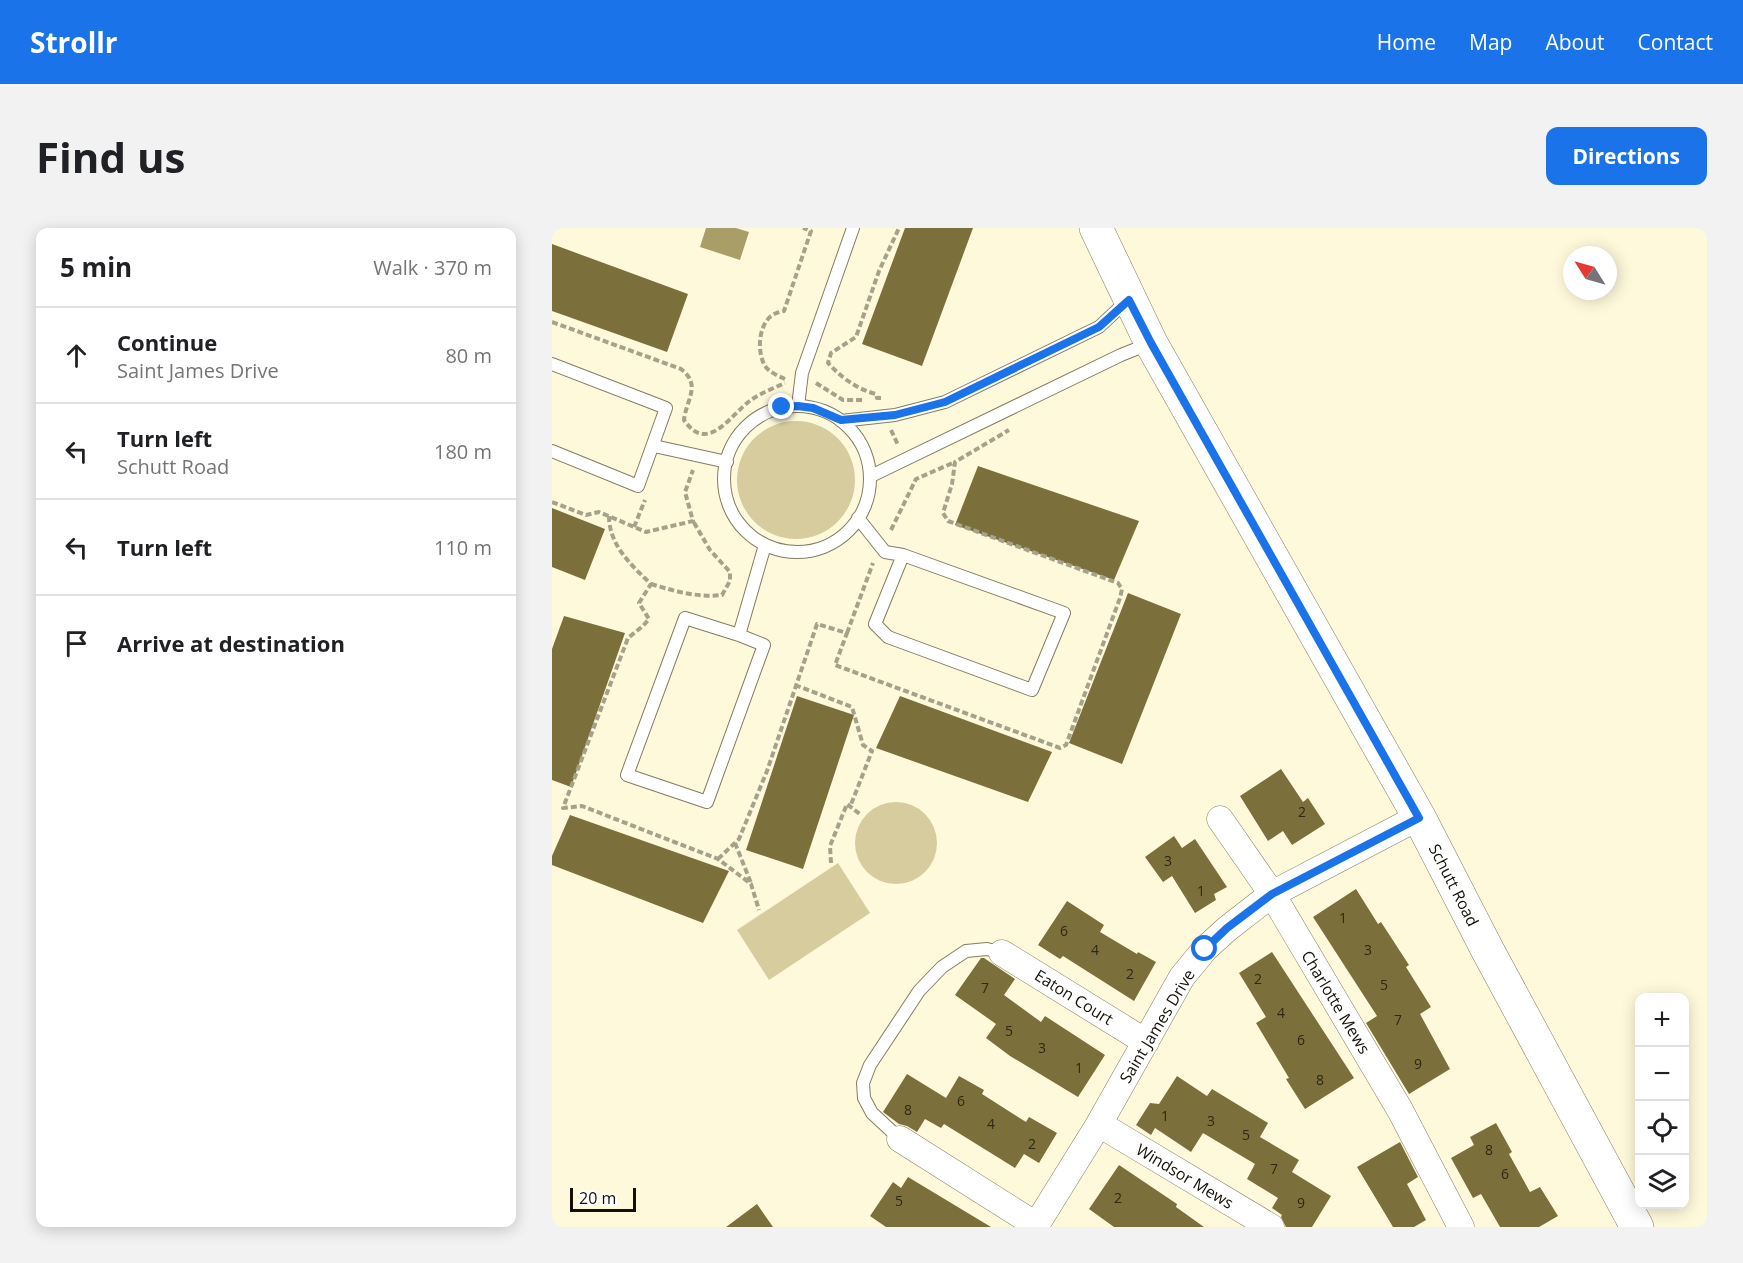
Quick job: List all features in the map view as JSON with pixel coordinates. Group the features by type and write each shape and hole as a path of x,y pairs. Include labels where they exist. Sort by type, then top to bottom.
{"street":[{"name":"Schutt Road","path":"1096,228 1151,343 1419,818 1637,1227"},
{"name":"Saint James Drive","path":"1036,1226 1100,1124 1182,977 1205,949 1227,928 1272,894 1419,818"},
{"name":"Charlotte Mews","path":"1220,819 1272,894 1400,1110 1461,1227"},
{"name":"Eaton Court","path":"1002,953 1146,1042"},
{"name":"Windsor Mews","path":"1100,1124 1271,1227"},
{"path":"900,1139 1036,1226"}],"lane":[{"path":"798,406 802,373 853,228"},
{"path":"841,420 895,415 945,402 1099,327 1129,300"},
{"path":"871,476 1121,355 1151,343"},
{"path":"552,364 666,408 638,486 552,452"},
{"path":"782,407 813,408 841,420 861,444 871,476 865,504 858,518 843,534 824,546 795,552 765,545 742,527 733,514 724,486 726,462 734,442 754,420 782,407"},
{"path":"654,446 726,462"},
{"path":"858,518 885,552 903,555 1064,613 1032,690 888,637 874,624 903,555"},
{"path":"739,635 765,545"},
{"path":"685,618 739,635 764,645 707,802 627,775 685,618"},
{"path":"900,1139 872,1113 864,1098 863,1083 870,1065 919,991 942,967 966,951 987,949 1002,953"}],"path":[{"path":"552,322 681,369 689,375 692,383 684,420 690,429 700,434 708,434 723,426 753,398 788,381 766,367 761,353 760,337 765,323 772,315 784,311 811,231 803,228"},
{"path":"877,399 876,394 865,391 840,376 828,363 831,353 856,337 879,271 899,228"},
{"path":"816,382 843,400 885,398"},
{"path":"889,427 899,446"},
{"path":"891,530 916,479 956,462"},
{"path":"651,584 679,592 714,596 722,595 730,581 730,572 710,550 693,521 685,492 693,470"},
{"path":"634,527 646,499"},
{"path":"552,502 586,515 599,512 645,532 693,521"},
{"path":"847,633 874,560"},
{"path":"795,685 852,707 863,746 872,751 850,807"},
{"path":"831,863 830,846 847,804 861,815"},
{"path":"735,843 751,884"}],"shaded area":[{"path":"706,228 736,228 749,232 740,260 700,247"},
{"path":"796,421 819,425 838,438 851,457 855,480 851,503 838,522 819,535 796,539 773,535 754,522 741,503 737,480 741,457 754,438 773,425"},
{"path":"896,802 912,805 925,814 934,827 937,843 934,859 925,872 912,881 896,884 880,881 867,872 858,859 855,843 858,827 867,814 880,805"},
{"path":"838,863 870,913 769,980 737,930"}],"building":[{"path":"905,228 973,228 922,366 862,344"},
{"path":"552,244 688,294 667,352 552,311"},
{"path":"978,466 1139,521 1114,580 955,525"},
{"path":"552,508 605,529 585,580 552,567"},
{"path":"1128,593 1181,614 1122,764 1069,743"},
{"path":"564,616 625,633 571,787 552,780 552,649"},
{"path":"797,696 854,715 803,869 746,850"},
{"path":"900,696 1052,752 1028,802 876,748"},
{"path":"1281,769 1303,802 1308,798 1325,824 1292,845 1283,831 1268,841 1240,796"},
{"path":"570,815 729,871 703,923 552,865 552,856"},
{"path":"1174,836 1182,848 1195,839 1227,887 1214,894 1216,900 1195,913 1172,876 1163,882 1145,857"},
{"path":"1356,889 1378,924 1381,922 1409,965 1406,967 1431,1007 1420,1014 1450,1069 1409,1094 1366,1023 1377,1016 1313,917"},
{"path":"1067,901 1104,925 1100,932 1137,954 1138,952 1156,962 1134,1001 1063,956 1060,959 1038,945"},
{"path":"1272,952 1354,1078 1305,1109 1256,1023 1266,1017 1239,973"},
{"path":"981,958 1015,979 1004,995 1041,1022 1045,1016 1105,1055 1078,1097 1010,1056 986,1038 996,1024 955,995"},
{"path":"907,1074 946,1098 959,1076 984,1090 982,1094 1026,1122 1029,1117 1057,1133 1039,1163 1024,1154 1015,1168 944,1124 941,1128 925,1119 917,1132 899,1124 883,1112"},
{"path":"1177,1076 1207,1096 1212,1089 1268,1123 1260,1137 1299,1160 1292,1172 1331,1196 1312,1227 1286,1227 1282,1215 1272,1208 1278,1198 1247,1179 1255,1164 1203,1133 1191,1152 1155,1128 1151,1135 1136,1125 1150,1103 1159,1104"},
{"path":"1496,1123 1512,1152 1509,1154 1530,1192 1540,1187 1558,1216 1539,1227 1500,1227 1481,1194 1473,1198 1451,1158 1474,1145 1470,1137"},
{"path":"1400,1142 1418,1177 1407,1184 1426,1220 1414,1227 1393,1227 1357,1167"},
{"path":"1119,1165 1177,1204 1176,1207 1204,1227 1114,1227 1089,1209"},
{"path":"908,1177 991,1227 886,1227 870,1216 893,1182 901,1188"},
{"path":"757,1204 773,1227 726,1227"}],"route":[{"path":"782,407 813,408 841,420 895,415 945,402 1099,327 1129,300 1151,343 1419,818 1272,894 1227,928 1205,949"}]}
